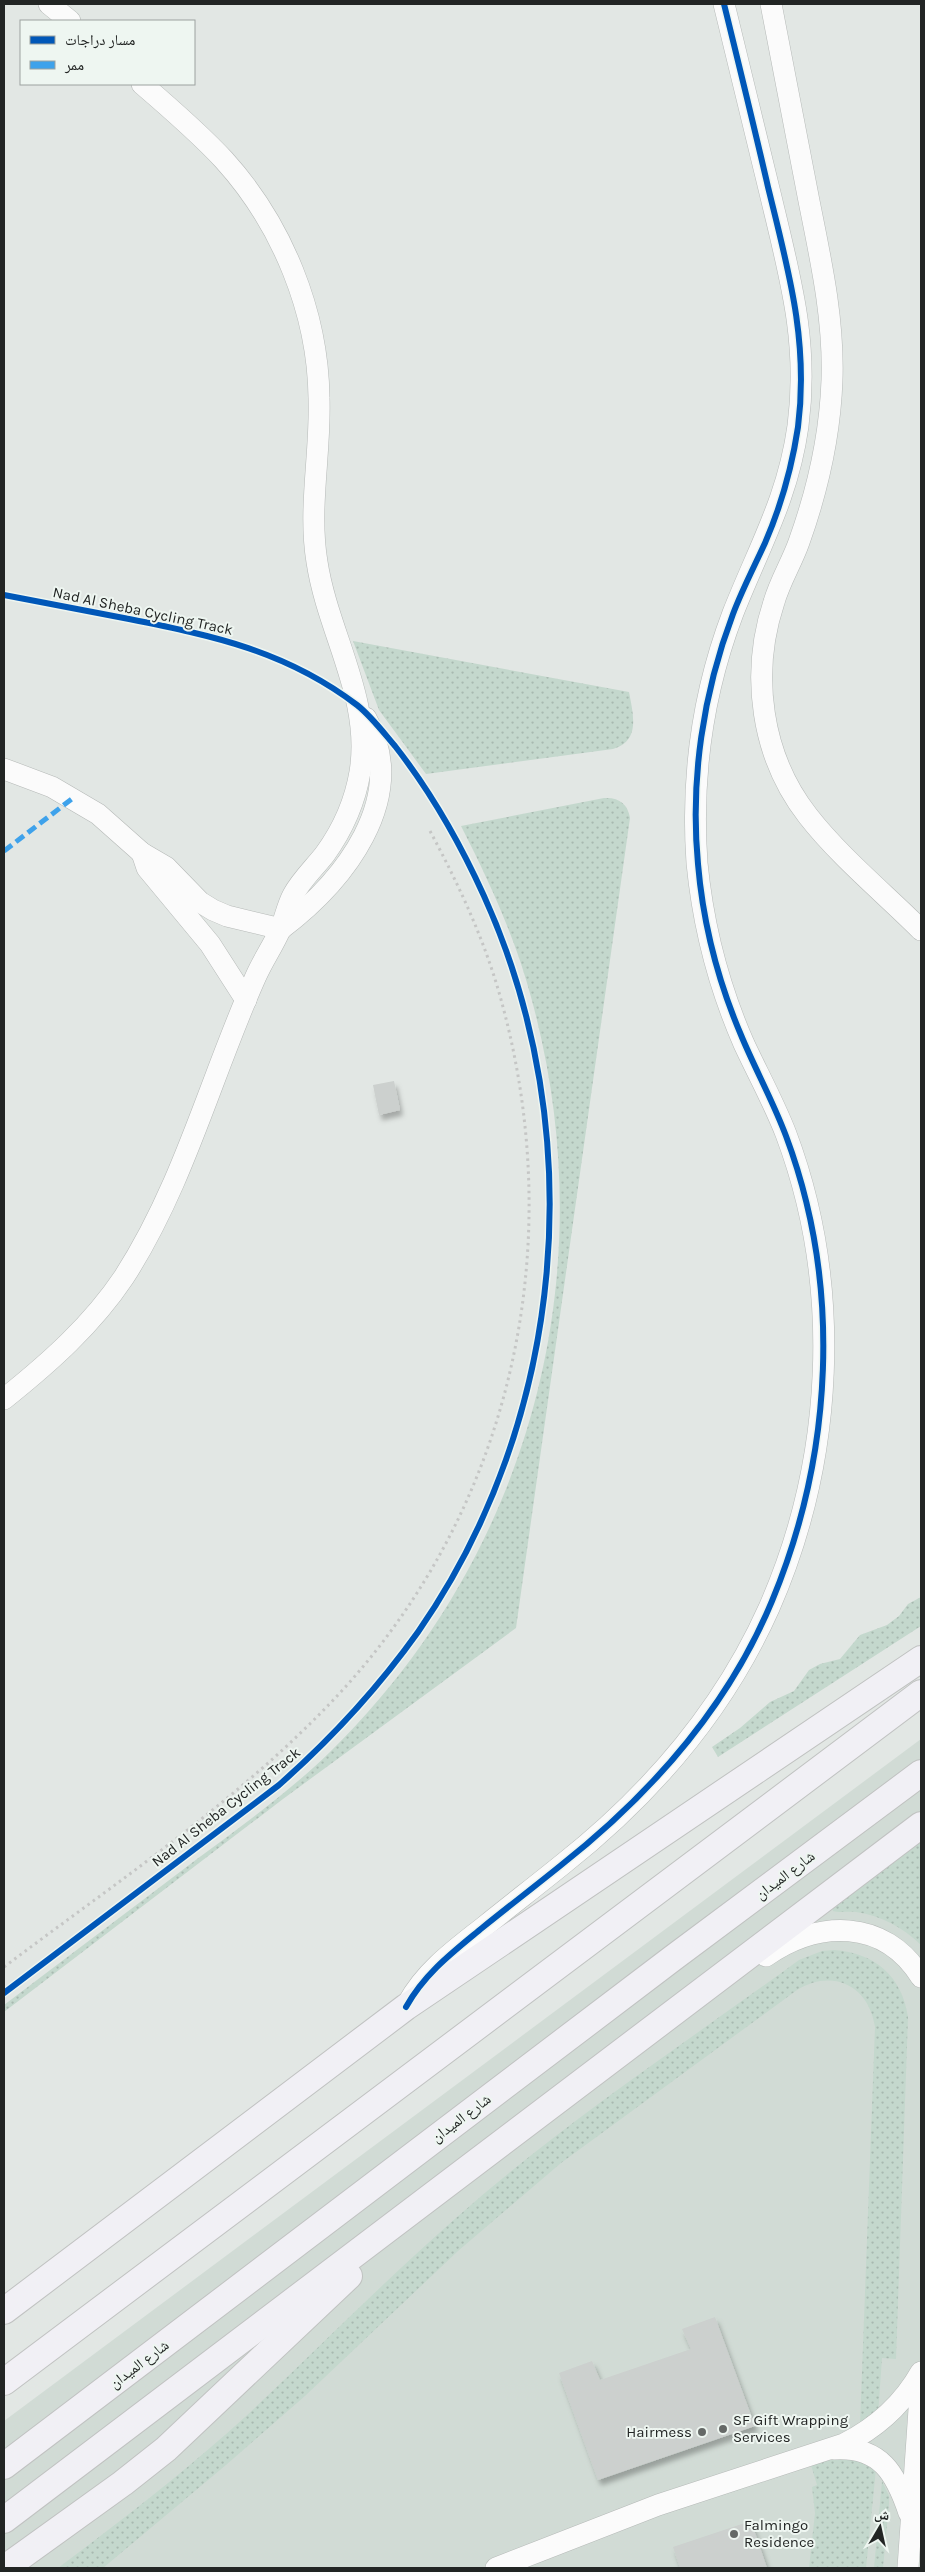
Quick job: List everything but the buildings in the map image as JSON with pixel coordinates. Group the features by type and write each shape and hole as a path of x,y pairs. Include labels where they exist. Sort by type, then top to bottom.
{"main road":[{"path":"4,2311 406,2007 921,1658"},
{"path":"4,2382 921,1694"},
{"name":"شارع الميدان","path":"4,2466 610,2005 921,1773"},
{"path":"4,2520 921,1825"},
{"path":"5,2568 123,2483 166,2449 340,2285 404,2216"}],"street":[{"path":"49,4 69,20"},
{"path":"406,2007 421,1982 440,1962 599,1834 628,1808 654,1781 703,1722 740,1665 770,1605 795,1536 813,1465 822,1395 824,1333 816,1250 808,1209 786,1136 743,1040 718,972 709,937 698,865 696,829 697,774 711,684 733,615 765,543 786,486 798,426 801,395 800,334 791,274 724,4"},
{"path":"770,4 825,279 832,346 832,380 830,414 818,481 798,546 774,600 767,624 761,674 766,724 782,772 807,815 921,930"},
{"path":"4,1398 54,1358 79,1333 124,1277 184,1161 256,974 280,929 294,894 336,837 355,797 362,751 360,707 330,616 316,560 314,492 320,395 315,355 303,301 279,241 246,187 203,139 143,85"},
{"path":"4,769 44,783 98,814 142,853 158,862 200,902 213,910 227,916 280,929"},
{"path":"142,853 147,868 210,944 246,1000"},
{"path":"690,2000 734,1978 795,1938 824,1930 854,1931 882,1941 907,1958 921,1977"},
{"path":"496,2568 658,2505 831,2449 857,2438 880,2422 903,2400 921,2372"},
{"path":"908,2568 921,2381"},
{"path":"831,2449 856,2450 868,2454 888,2468 901,2487 912,2520"}],"path":[{"path":"4,1967 233,1794 305,1729 339,1694 390,1631 431,1570 458,1520 486,1452 510,1374 525,1295 530,1214 527,1132 514,1052 491,968 471,913 430,830"}],"shaded area":[{"path":"921,1739 921,2568 4,2568 4,2421"}],"green space":[{"path":"353,641 629,692 633,718 631,733 628,740 613,749 426,774 379,710"},
{"path":"604,798 622,802 630,818 516,1628 283,1799 4,2012 4,2005 266,1807 330,1752 400,1674 458,1588 503,1497 535,1402 554,1303 560,1202 552,1099 531,997 525,975 500,910 482,867 461,826"},
{"path":"921,1597 921,1626 718,1757 712,1747 740,1728 770,1702 794,1691 809,1670 820,1664 840,1659 860,1635 887,1625 899,1616 908,1604"},
{"path":"921,1840 921,1945 899,1928 883,1919 856,1912 833,1911 832,1907"},
{"path":"834,1950 862,1956 884,1969 900,1990 908,2017 896,2359 882,2358 878,2415 860,2425 875,2027 865,2001 857,1991 836,1981 824,1981 810,1984 797,1990 561,2163 458,2251 305,2396 103,2568 58,2568 153,2495 223,2437 429,2242 539,2149 624,2085 799,1960 822,1951"},
{"path":"843,2457 852,2457 876,2469 866,2568 809,2568 815,2513 812,2487 817,2485 811,2465"},
{"path":"882,2481 889,2496 889,2504 883,2568 874,2568"}],"marked path":[{"path":"4,851 73,798"}],"cycle path":[{"path":"406,2007 431,1973 450,1955 593,1839 625,1810 683,1747 709,1713 733,1677 754,1640 772,1601 792,1545 808,1487 818,1429 823,1370 822,1310 816,1251 804,1193 781,1123 746,1048 725,994 708,930 698,864 696,801 701,737 707,706 714,675 733,614 771,529 781,501 796,442 801,395 799,335 795,306 783,247 724,4"},
{"name":"Nad Al Sheba Cycling Track","path":"4,595 160,625 220,639 248,648 303,671 330,686 357,705 372,719 408,763 433,800 455,837 484,896 518,987 540,1081 549,1176 547,1273 532,1368 506,1460 468,1549 418,1632 387,1673 353,1712 317,1750 279,1785 4,1993"}],"place":[{"name":"SF Gift Wrapping Services","path":"723,2429"},
{"name":"Hairmess","path":"702,2432"},
{"name":"Falmingo Residence","path":"734,2534"}]}
